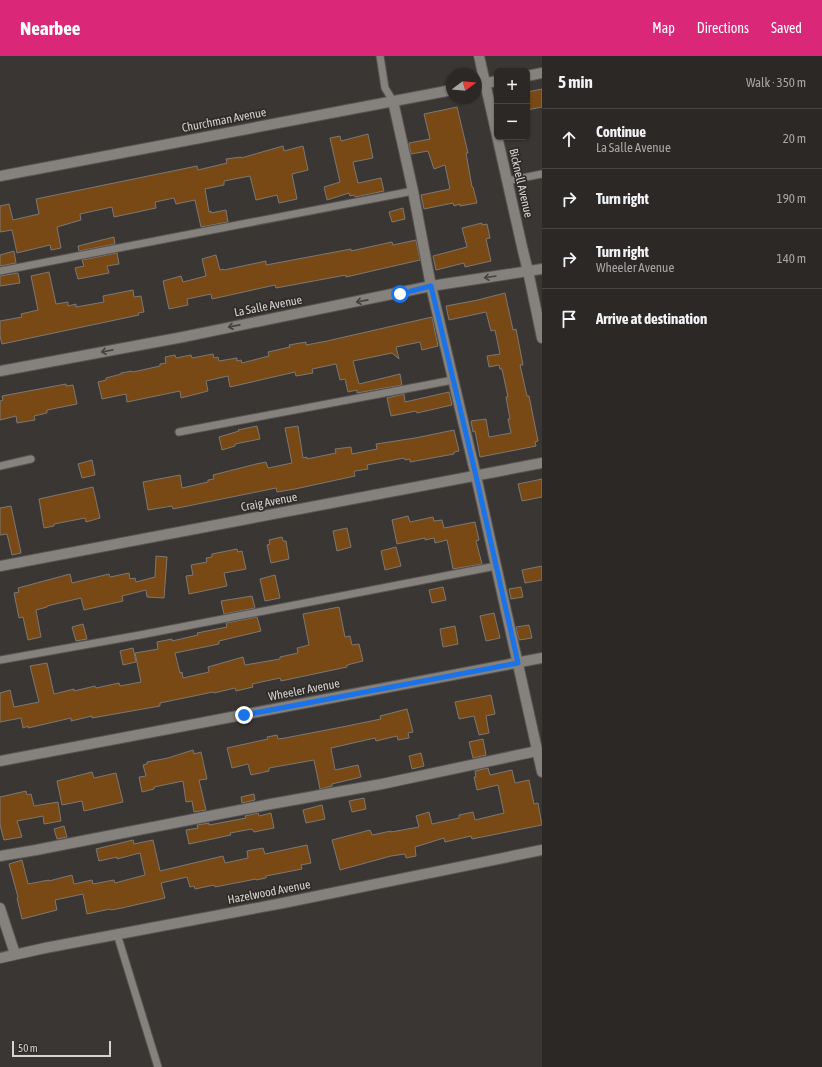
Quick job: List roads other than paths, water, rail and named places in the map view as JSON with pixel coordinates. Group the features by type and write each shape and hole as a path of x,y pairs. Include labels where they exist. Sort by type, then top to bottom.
{"street":[{"name":"Bicknell Avenue","path":"479,56 479,68"},
{"path":"530,75 542,73"},
{"path":"482,84 494,82"},
{"name":"Churchman Avenue","path":"0,176 446,91"},
{"name":"Bicknell Avenue","path":"482,91 507,181 542,338"},
{"path":"393,101 413,191 431,286 476,476 542,772"},
{"name":"La Salle Avenue","path":"0,371 198,334 431,286 542,269"},
{"name":"Craig Avenue","path":"0,566 542,463"},
{"name":"Wheeler Avenue","path":"0,761 542,658"},
{"path":"0,856 382,784 537,751"},
{"name":"Hazelwood Avenue","path":"0,958 283,903 542,850"},
{"path":"0,908 15,954"}],"lane":[{"path":"380,56 385,88 393,101"},
{"path":"507,181 542,174"},
{"path":"0,270 413,191"},
{"path":"179,432 453,380"},
{"path":"0,466 32,459"},
{"path":"0,660 140,635 496,566"},
{"path":"118,934 158,1067"}]}
